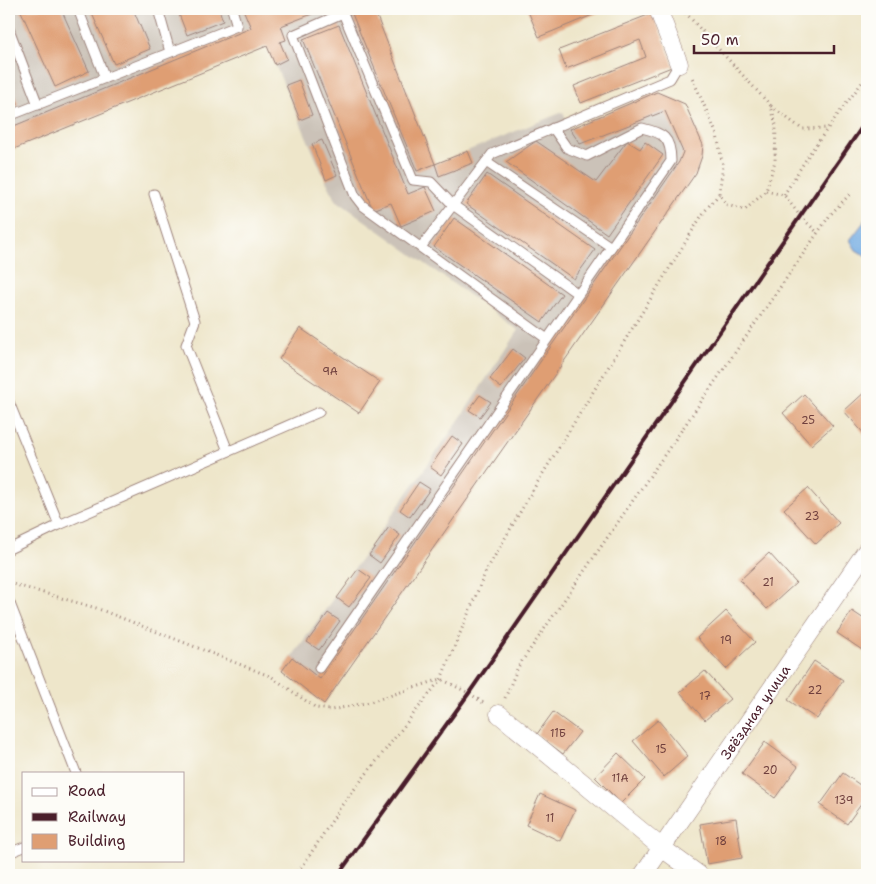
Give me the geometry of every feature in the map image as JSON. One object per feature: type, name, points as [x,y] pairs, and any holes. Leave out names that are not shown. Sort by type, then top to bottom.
[{"type":"street","points":[[658,9],[679,64]]},
{"type":"street","name":"Звёздная улица","points":[[643,875],[867,550]]},
{"type":"street","points":[[499,714],[662,848],[699,875]]},
{"type":"lane","points":[[78,9],[105,78]]},
{"type":"lane","points":[[158,9],[170,52]]},
{"type":"lane","points":[[9,116],[237,26],[232,9]]},
{"type":"lane","points":[[547,339],[362,205],[355,196],[293,35],[343,13],[413,180],[431,182],[453,205],[578,294]]},
{"type":"lane","points":[[9,29],[38,105]]},
{"type":"lane","points":[[421,247],[492,154],[670,79],[679,64]]},
{"type":"lane","points":[[319,668],[672,161],[671,147],[659,132],[642,128],[587,156],[567,148],[553,128]]},
{"type":"lane","points":[[486,162],[611,247]]},
{"type":"lane","points":[[154,194],[195,321],[186,345],[228,451]]},
{"type":"lane","points":[[9,402],[59,525]]},
{"type":"lane","points":[[9,549],[59,525],[318,412]]},
{"type":"lane","points":[[9,600],[76,772]]},
{"type":"lane","points":[[9,853],[22,847]]},
{"type":"path","points":[[682,9],[771,106],[802,129],[828,128]]},
{"type":"path","points":[[294,875],[304,864],[342,805],[441,679],[486,571],[552,458],[704,212],[719,194],[723,166],[717,135],[693,77],[679,64]]},
{"type":"path","points":[[784,195],[810,153],[867,76]]},
{"type":"path","points":[[719,194],[728,204],[745,210],[766,191],[775,161],[776,125],[771,106]]},
{"type":"path","points":[[766,191],[784,195],[800,217],[818,233]]},
{"type":"path","points":[[9,583],[96,608],[272,677],[316,708],[331,710],[370,702],[441,679],[469,693],[499,714],[518,668],[830,215],[852,192]]},
{"type":"shaded area","points":[[9,9],[399,9],[377,17],[435,164],[563,112],[570,128],[657,92],[685,104],[703,145],[702,156],[696,173],[324,704],[282,671],[459,420],[518,330],[336,200],[323,175],[267,46],[9,151]]},
{"type":"water","points":[[867,218],[866,256],[856,250],[850,240]]},
{"type":"building","points":[[20,9],[61,9],[89,71],[55,87]]},
{"type":"building","points":[[90,9],[133,9],[150,49],[114,64]]},
{"type":"building","points":[[177,9],[219,9],[223,21],[187,35]]},
{"type":"building","points":[[243,9],[325,9],[281,26],[286,40],[280,42],[287,59],[275,65],[267,46],[9,151],[9,128],[251,28]]},
{"type":"building","points":[[350,9],[374,9],[435,164],[417,171]]},
{"type":"building","points":[[527,9],[607,9],[539,37]]},
{"type":"building","points":[[653,13],[674,66],[581,103],[574,86],[646,57],[640,40],[566,69],[559,50]]},
{"type":"building","points":[[339,25],[408,194],[425,187],[436,211],[401,226],[391,203],[373,210],[303,39]]},
{"type":"building","points":[[9,80],[18,104],[9,107]]},
{"type":"building","points":[[299,80],[312,115],[300,120],[286,85]]},
{"type":"building","points":[[657,92],[685,104],[703,145],[702,156],[696,173],[324,704],[282,671],[292,657],[320,679],[679,162],[683,152],[665,111],[580,144],[570,129]]},
{"type":"building","points":[[322,140],[337,175],[326,180],[312,144]]},
{"type":"building","points":[[536,141],[596,182],[627,141],[640,149],[645,142],[663,155],[607,234],[506,162]]},
{"type":"building","points":[[468,151],[473,163],[439,176],[435,164]]},
{"type":"building","points":[[487,174],[595,250],[574,279],[466,204]]},
{"type":"building","points":[[454,218],[562,294],[542,322],[434,247]]},
{"type":"building","points":[[300,328],[380,382],[359,413],[279,359]]},
{"type":"building","points":[[513,349],[525,358],[501,388],[490,379]]},
{"type":"building","points":[[867,390],[867,437],[844,411]]},
{"type":"building","points":[[804,394],[833,426],[811,445],[783,413]]},
{"type":"building","points":[[480,395],[491,402],[480,417],[469,410]]},
{"type":"building","points":[[452,436],[463,444],[441,475],[430,467]]},
{"type":"building","points":[[419,482],[430,489],[410,517],[400,510]]},
{"type":"building","points":[[808,488],[839,523],[816,544],[784,509]]},
{"type":"building","points":[[389,527],[400,535],[380,563],[369,555]]},
{"type":"building","points":[[769,553],[796,583],[767,609],[740,580]]},
{"type":"building","points":[[358,569],[371,578],[349,607],[337,598]]},
{"type":"building","points":[[726,611],[755,642],[726,669],[697,638]]},
{"type":"building","points":[[852,611],[867,621],[867,648],[865,652],[837,633]]},
{"type":"building","points":[[328,613],[340,621],[319,650],[307,642]]},
{"type":"building","points":[[814,661],[843,680],[817,719],[788,700]]},
{"type":"building","points":[[705,671],[730,699],[705,720],[680,692]]},
{"type":"building","points":[[553,712],[580,732],[563,754],[537,734]]},
{"type":"building","points":[[658,720],[688,756],[664,777],[633,741]]},
{"type":"building","points":[[765,742],[798,766],[775,798],[742,774]]},
{"type":"building","points":[[618,753],[645,779],[621,803],[595,777]]},
{"type":"building","points":[[843,773],[867,790],[867,796],[847,824],[820,805]]},
{"type":"building","points":[[540,794],[575,810],[560,841],[526,825]]},
{"type":"building","points":[[736,818],[742,858],[707,864],[700,824]]},
{"type":"railway","points":[[338,875],[469,693],[867,120]]}]
